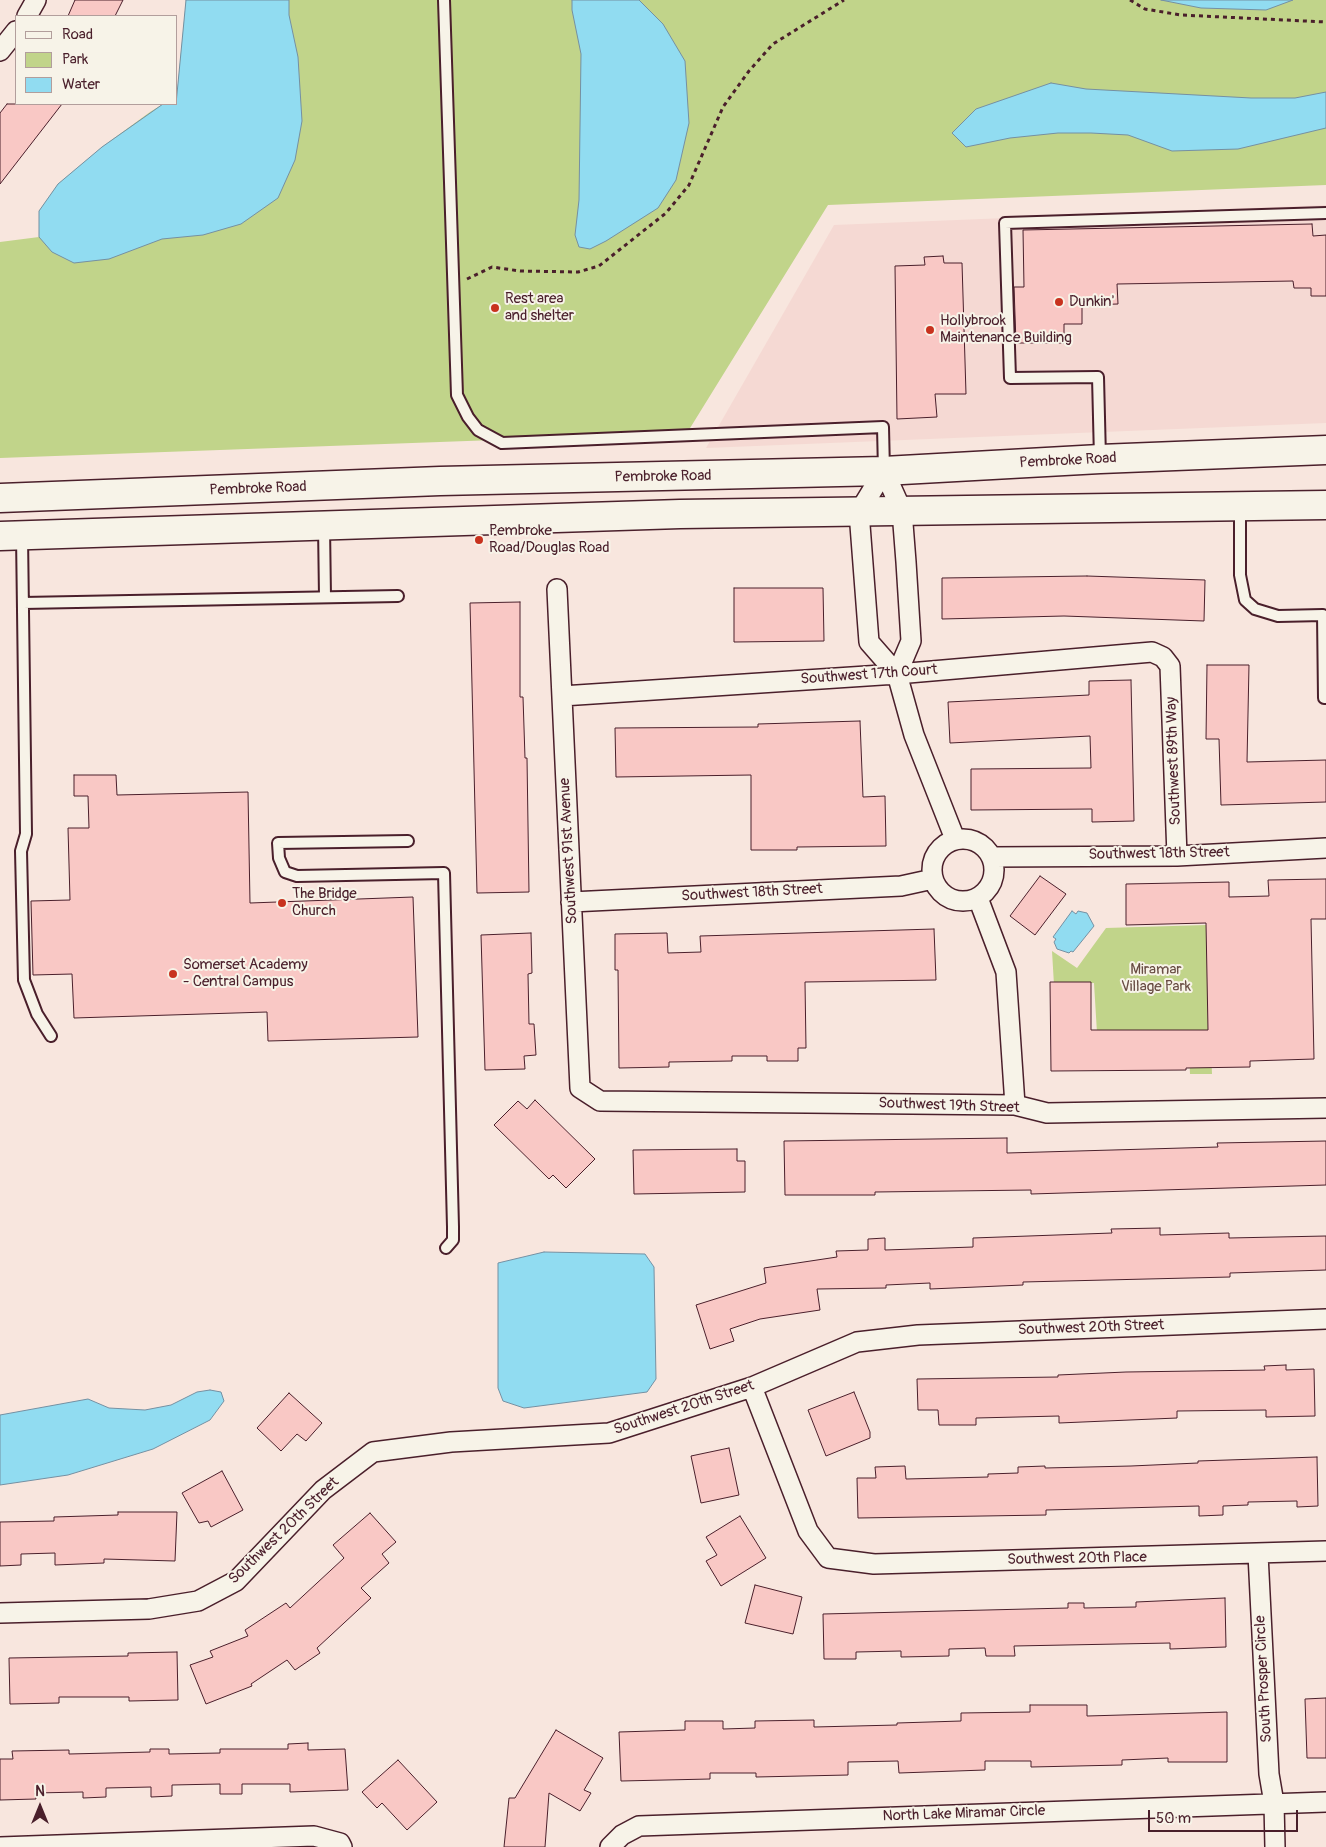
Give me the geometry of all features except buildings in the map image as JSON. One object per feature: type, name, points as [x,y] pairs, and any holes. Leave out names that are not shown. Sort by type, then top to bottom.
[{"type":"main road","name":"Pembroke Road","points":[[0,498],[440,481],[884,471],[1100,459],[1326,450]]},
{"type":"main road","points":[[322,487],[324,525]]},
{"type":"main road","points":[[11,535],[680,514],[1326,505]]},
{"type":"street","points":[[28,15],[36,0]]},
{"type":"street","points":[[0,51],[15,32]]},
{"type":"street","points":[[884,471],[902,511],[911,641],[897,674]]},
{"type":"street","points":[[884,471],[859,512],[869,642],[897,674],[914,736],[955,839]]},
{"type":"street","name":"Southwest 91st Avenue","points":[[557,589],[580,1088],[600,1101]]},
{"type":"street","name":"Southwest 17th Court","points":[[562,696],[897,674],[1152,652],[1163,657],[1170,666]]},
{"type":"street","name":"Southwest 89th Way","points":[[1170,666],[1177,856]]},
{"type":"street","points":[[955,839],[974,841],[986,848],[992,856],[995,870],[993,881],[986,892],[978,898],[963,902],[951,898],[941,892],[933,879],[932,870],[935,858],[941,848],[955,839]]},
{"type":"street","name":"Southwest 18th Street","points":[[992,856],[1177,856],[1326,848]]},
{"type":"street","name":"Southwest 18th Street","points":[[571,902],[901,886],[933,879]]},
{"type":"street","points":[[978,898],[1006,972],[1015,1105]]},
{"type":"street","name":"Southwest 19th Street","points":[[600,1101],[1015,1105],[1047,1113],[1326,1108]]},
{"type":"street","name":"Southwest 20th Street","points":[[0,1613],[149,1609],[198,1601],[236,1581],[323,1490],[373,1452],[451,1442],[609,1432],[752,1388],[857,1342],[918,1335],[1326,1319]]},
{"type":"street","name":"Southwest 20th Place","points":[[752,1388],[808,1531],[828,1558],[874,1564],[1326,1551]]},
{"type":"street","name":"South Prosper Circle","points":[[1258,1554],[1269,1774],[1274,1803],[1275,1847]]},
{"type":"street","name":"North Lake Miramar Circle","points":[[610,1847],[622,1835],[639,1826],[1326,1802]]},
{"type":"street","points":[[0,1847],[314,1836],[341,1845]]},
{"type":"lane","points":[[444,0],[457,395],[468,417],[478,430],[502,443],[883,427],[884,471]]},
{"type":"lane","points":[[1100,459],[1098,377],[1010,378],[1005,223],[1326,214]]},
{"type":"lane","points":[[1240,507],[1240,575],[1245,600],[1255,609],[1278,616],[1323,615],[1324,698],[1326,698]]},
{"type":"lane","points":[[324,525],[325,597]]},
{"type":"lane","points":[[11,535],[23,603],[26,834],[21,851],[24,980],[37,1014],[51,1036]]},
{"type":"lane","points":[[23,603],[398,596]]},
{"type":"lane","points":[[408,841],[278,842],[279,858],[286,872],[297,876],[444,873],[453,1227],[453,1240],[446,1248]]},
{"type":"path","points":[[453,286],[492,266],[520,270],[578,272],[599,266],[666,214],[689,186],[723,107],[749,71],[773,44],[844,0]]},
{"type":"path","points":[[1130,0],[1145,9],[1181,15],[1326,22]]},
{"type":"shaded area","points":[[1326,205],[1326,423],[706,448],[834,225]]},
{"type":"green space","points":[[186,0],[1326,0],[1326,185],[828,205],[687,433],[0,458],[0,242],[39,237],[39,211],[58,184],[102,147],[150,112],[161,105],[178,105],[178,83]]},
{"type":"green space","name":"Miramar Village Park","points":[[1206,925],[1212,1074],[1190,1074],[1188,1030],[1097,1033],[1094,983],[1054,985],[1052,951],[1077,968],[1106,928]]},
{"type":"water","points":[[186,0],[289,0],[289,15],[298,57],[302,121],[295,160],[278,198],[241,224],[203,235],[162,239],[109,259],[74,263],[52,252],[39,237],[39,211],[58,184],[102,147],[162,105],[178,105],[178,83]]},
{"type":"water","points":[[572,0],[639,0],[663,24],[685,61],[689,123],[676,180],[658,208],[590,249],[579,247],[575,235],[579,200],[581,54],[572,10]]},
{"type":"water","points":[[1161,0],[1293,0],[1266,10],[1201,8]]},
{"type":"water","points":[[1051,83],[1086,89],[1251,98],[1295,98],[1326,92],[1326,128],[1238,149],[1172,151],[1128,135],[1091,133],[1058,133],[1010,138],[966,147],[952,133],[976,109]]},
{"type":"water","points":[[1072,911],[1076,914],[1078,911],[1087,913],[1094,926],[1073,952],[1069,953],[1057,949],[1054,942],[1056,939],[1053,937]]},
{"type":"water","points":[[544,1252],[645,1254],[654,1267],[656,1379],[647,1392],[524,1408],[503,1401],[498,1388],[498,1263]]},
{"type":"water","points":[[210,1390],[221,1392],[224,1401],[210,1420],[153,1449],[68,1475],[0,1485],[0,1415],[88,1399],[109,1408],[145,1410],[171,1405],[197,1392]]},
{"type":"place","name":"Dunkin'","points":[[1059,302]]},
{"type":"place","name":"Rest area and shelter","points":[[495,308]]},
{"type":"place","name":"Hollybrook Maintenance Building","points":[[930,330]]},
{"type":"place","name":"Pembroke Road/Douglas Road","points":[[479,540]]},
{"type":"place","name":"The Bridge Church","points":[[282,903]]},
{"type":"place","name":"Somerset Academy - Central Campus","points":[[173,974]]}]
